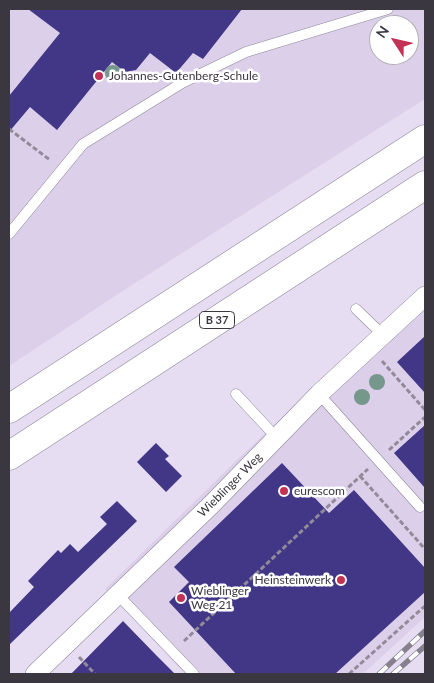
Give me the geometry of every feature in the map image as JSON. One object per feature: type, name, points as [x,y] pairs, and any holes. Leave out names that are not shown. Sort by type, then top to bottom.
[{"type":"highway","points":[[9,409],[425,139]]},
{"type":"highway","name":"B 37","points":[[9,456],[425,184]]},
{"type":"street","name":"Wieblinger Weg","points":[[35,674],[277,438],[319,394],[425,296]]},
{"type":"lane","points":[[9,234],[83,144],[182,83],[246,52],[388,9]]},
{"type":"lane","points":[[356,309],[377,341]]},
{"type":"lane","points":[[236,394],[277,438]]},
{"type":"lane","points":[[319,394],[420,507]]},
{"type":"lane","points":[[118,594],[194,674]]},
{"type":"path","points":[[9,128],[62,170]]},
{"type":"path","points":[[377,341],[425,410]]},
{"type":"path","points":[[378,460],[425,417]]},
{"type":"path","points":[[173,652],[360,476],[425,549]]},
{"type":"path","points":[[350,674],[425,606]]},
{"type":"shaded area","points":[[9,9],[425,9],[425,99],[135,283],[9,366]]},
{"type":"shaded area","points":[[414,294],[425,311],[425,617],[363,674],[185,674],[105,589],[240,457]]},
{"type":"building","points":[[28,9],[242,9],[203,59],[193,53],[176,73],[150,53],[136,70],[125,72],[112,62],[57,130],[30,107],[9,132],[9,96],[60,33]]},
{"type":"building","points":[[425,336],[425,393],[397,362]]},
{"type":"building","points":[[425,425],[425,488],[394,453]]},
{"type":"building","points":[[156,443],[169,456],[165,459],[182,476],[166,492],[137,462]]},
{"type":"building","name":"Heinsteinwerk","points":[[282,463],[329,513],[354,490],[425,568],[425,592],[335,674],[236,674],[169,602],[189,582],[174,567]]},
{"type":"building","points":[[117,501],[137,521],[9,645],[9,613],[34,587],[28,581],[58,550],[61,553],[70,544],[78,552],[107,524],[100,517]]},
{"type":"building","points":[[123,621],[175,674],[71,674]]},
{"type":"railway","points":[[379,674],[425,631]]},
{"type":"railway","points":[[393,674],[425,646]]},
{"type":"place","name":"Johannes-Gutenberg-Schule","points":[[99,76]]},
{"type":"place","name":"eurescom","points":[[284,491]]},
{"type":"place","name":"Heinsteinwerk","points":[[341,580]]},
{"type":"place","name":"Wieblinger Weg 21","points":[[181,598]]}]
